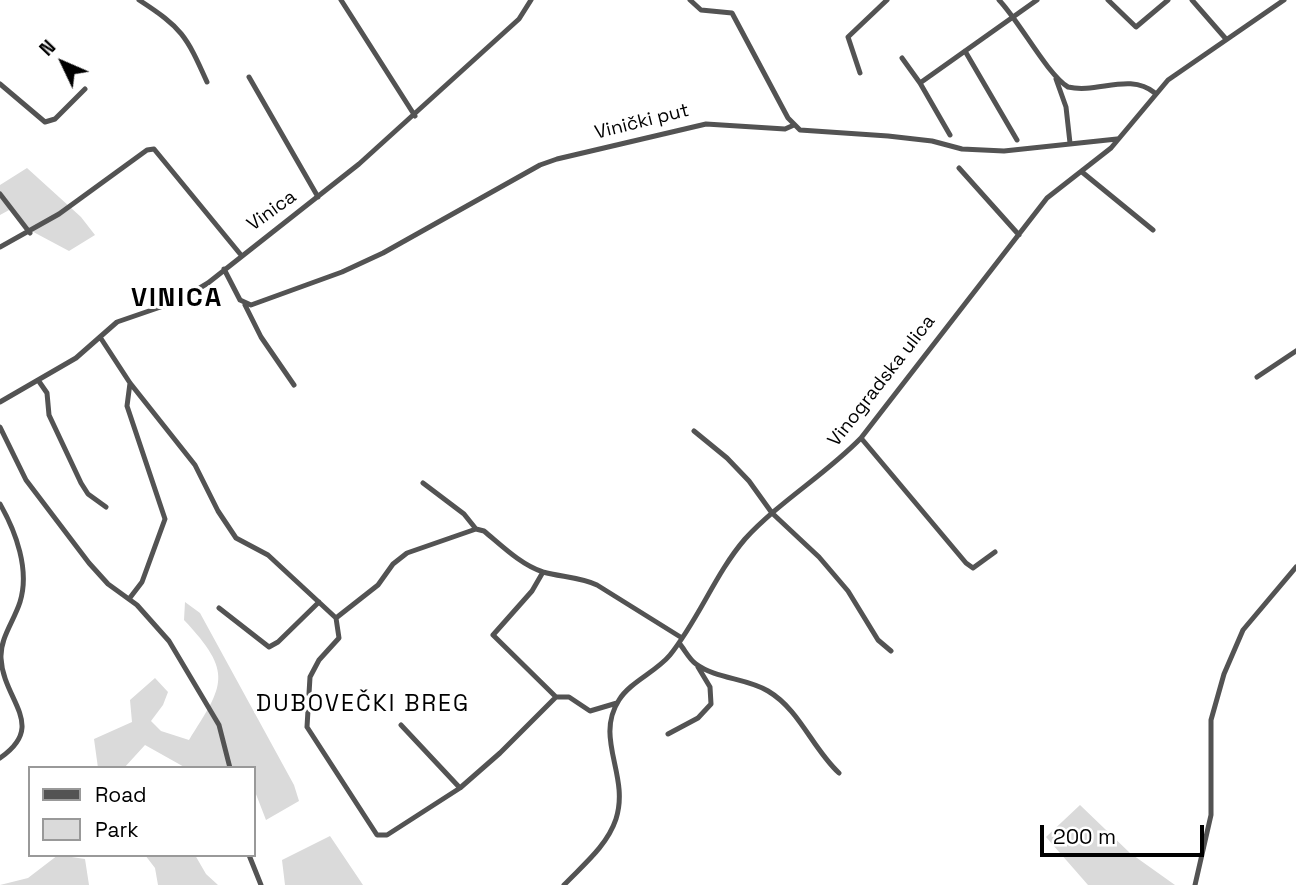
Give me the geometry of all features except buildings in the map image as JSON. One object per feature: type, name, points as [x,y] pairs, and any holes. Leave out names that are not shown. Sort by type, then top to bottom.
[{"type":"street","points":[[139,0],[163,14],[184,34],[207,82]]},
{"type":"street","points":[[341,0],[415,116]]},
{"type":"street","name":"Vinica","points":[[0,402],[85,352],[123,319],[184,298],[224,270],[318,197],[415,116],[519,19],[531,0]]},
{"type":"street","points":[[690,0],[701,10],[732,13],[794,125]]},
{"type":"street","points":[[860,73],[848,37],[887,0]]},
{"type":"street","points":[[999,0],[1014,16],[1055,76],[1066,107],[1070,144]]},
{"type":"street","points":[[920,83],[1037,0]]},
{"type":"street","points":[[1108,0],[1136,27],[1168,0]]},
{"type":"street","points":[[1192,0],[1226,38]]},
{"type":"street","name":"Vinogradska ulica","points":[[617,703],[659,667],[680,640],[734,552],[772,513],[838,462],[861,438],[1047,198],[1082,172],[1117,139],[1154,93],[1182,69],[1284,0]]},
{"type":"street","points":[[965,51],[1017,140]]},
{"type":"street","points":[[902,58],[950,135]]},
{"type":"street","points":[[1055,76],[1074,89],[1134,83],[1144,85],[1154,93]]},
{"type":"street","points":[[249,77],[318,197]]},
{"type":"street","points":[[0,84],[45,122],[55,119],[85,89]]},
{"type":"street","name":"Vinički put","points":[[246,305],[342,272],[383,253],[540,165],[697,125],[785,129],[794,125],[808,132],[910,138],[972,150],[1004,151],[1117,139]]},
{"type":"street","points":[[0,247],[30,233],[147,150],[154,149],[240,255]]},
{"type":"street","points":[[959,168],[1019,235]]},
{"type":"street","points":[[1082,172],[1153,230]]},
{"type":"street","points":[[0,194],[30,233]]},
{"type":"street","points":[[224,270],[246,305],[261,337],[294,385]]},
{"type":"street","points":[[100,337],[130,383],[195,465],[218,511],[236,538],[268,555],[336,618],[339,638],[319,660],[310,677],[307,727],[377,835],[387,835],[460,788],[556,697]]},
{"type":"street","points":[[1257,377],[1296,351]]},
{"type":"street","points":[[38,380],[47,393],[49,415],[81,483],[88,494],[106,507]]},
{"type":"street","points":[[129,599],[142,582],[164,519],[127,406],[130,383]]},
{"type":"street","points":[[0,427],[33,490],[89,564],[108,584],[129,599],[169,641],[219,724],[230,766]]},
{"type":"street","points":[[694,431],[734,465],[772,513],[819,557],[860,609],[878,640],[891,651]]},
{"type":"street","points":[[861,438],[966,563],[973,568],[995,552]]},
{"type":"street","points":[[423,483],[464,514],[476,529]]},
{"type":"street","points":[[0,504],[15,536],[23,575],[20,602],[4,639],[1,658],[5,678],[23,728],[20,742],[0,758]]},
{"type":"street","points":[[336,618],[378,585],[393,564],[407,553],[476,529],[484,531],[543,572],[585,579],[597,585],[680,640],[710,687],[711,704],[698,718],[668,734]]},
{"type":"street","points":[[1195,885],[1211,815],[1211,720],[1224,674],[1243,630],[1296,567]]},
{"type":"street","points":[[543,572],[533,592],[493,635],[556,697],[569,698],[590,711],[617,703]]},
{"type":"street","points":[[219,608],[269,647],[278,642],[319,602]]},
{"type":"street","points":[[696,664],[768,691],[792,711],[822,756],[839,773]]},
{"type":"street","points":[[564,885],[602,845],[616,820],[621,787],[611,753],[610,729],[617,703]]},
{"type":"street","points":[[401,725],[460,788]]},
{"type":"street","points":[[250,857],[261,885]]},
{"type":"green space","points":[[27,168],[81,217],[95,235],[69,251],[24,227],[11,209],[0,215],[0,185]]},
{"type":"green space","points":[[185,602],[200,613],[294,785],[299,801],[266,820],[256,794],[256,766],[182,766],[145,745],[126,766],[98,766],[94,739],[132,722],[130,700],[155,678],[168,692],[163,705],[151,721],[161,731],[189,740],[210,706],[216,692],[217,667],[211,653],[184,620]]},
{"type":"green space","points":[[1080,805],[1130,853],[1175,885],[1088,885],[1046,837]]},
{"type":"green space","points":[[330,836],[363,885],[285,885],[282,860]]},
{"type":"green space","points":[[55,857],[72,857],[85,859],[89,885],[0,885],[28,878]]},
{"type":"green space","points":[[147,857],[196,857],[206,874],[218,885],[158,885],[155,868]]},
{"type":"district","name":"VINICA","points":[[177,299]]},
{"type":"district","name":"DUBOVEČKI BREG","points":[[363,705]]}]
